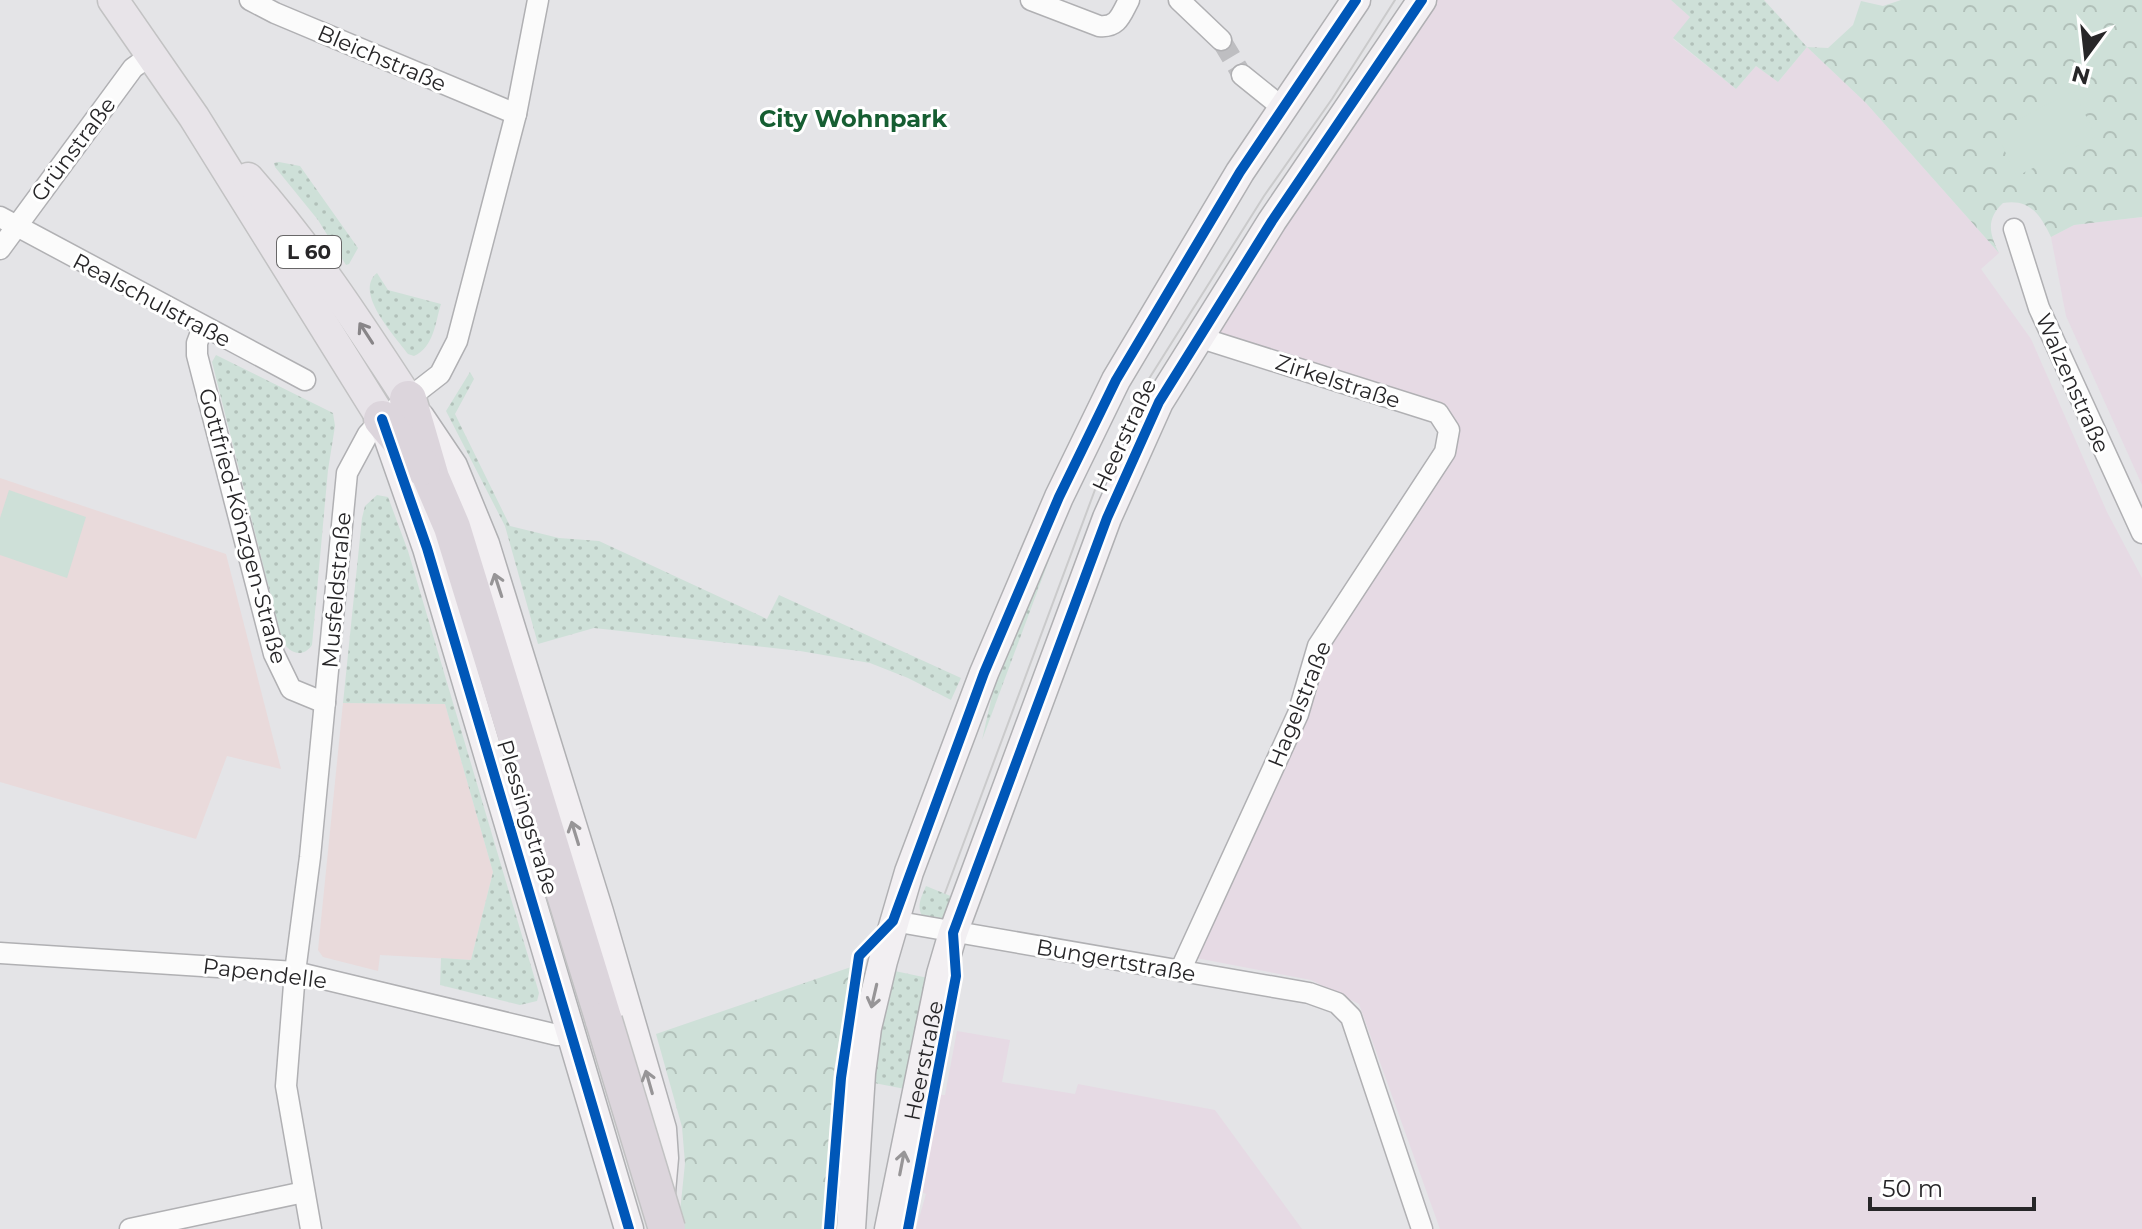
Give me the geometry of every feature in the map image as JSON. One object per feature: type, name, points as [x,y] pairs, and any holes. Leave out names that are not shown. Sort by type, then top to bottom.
[{"type":"highway","name":"Plessingstraße","points":[[395,409],[431,478],[452,527],[588,1028],[667,1229]]},
{"type":"main road","name":"L 60","points":[[113,0],[194,117],[288,224],[337,290],[395,409]]},
{"type":"street","name":"Bleichstraße","points":[[250,0],[267,10],[516,114]]},
{"type":"street","name":"Musfeldstraße","points":[[311,1229],[286,1086],[347,473],[368,434],[440,374],[457,341],[516,114],[538,0]]},
{"type":"street","points":[[1031,0],[1109,27],[1116,24],[1129,0]]},
{"type":"street","points":[[1179,0],[1221,40]]},
{"type":"street","name":"Heerstraße","points":[[851,1229],[865,1043],[893,921],[984,673],[1059,497],[1116,380],[1158,306],[1283,108],[1356,0]]},
{"type":"street","name":"Heerstraße","points":[[889,1229],[941,974],[953,933],[1107,518],[1159,402],[1198,337],[1272,221],[1422,0]]},
{"type":"street","name":"Grünstraße","points":[[0,249],[8,222],[133,68],[151,55]]},
{"type":"street","points":[[1242,75],[1283,108]]},
{"type":"street","name":"Realschulstraße","points":[[8,222],[305,380]]},
{"type":"street","name":"Walzenstraße","points":[[2014,229],[2039,308],[2142,533]]},
{"type":"street","name":"Gottfried-Könzgen-Straße","points":[[203,327],[197,343],[197,355],[274,654],[291,689],[325,703]]},
{"type":"street","name":"Zirkelstraße","points":[[1198,337],[1438,413],[1449,430],[1445,452]]},
{"type":"street","name":"Plessingstraße","points":[[395,409],[427,548],[588,1028],[629,1229]]},
{"type":"street","name":"Plessingstraße","points":[[395,409],[453,466],[481,532],[599,912],[662,1129],[664,1158],[657,1229]]},
{"type":"street","name":"Hagelstraße","points":[[1180,971],[1298,714],[1318,646],[1445,452]]},
{"type":"street","name":"Bungertstraße","points":[[893,921],[1309,993],[1337,1003],[1351,1017],[1422,1229]]},
{"type":"street","name":"Papendelle","points":[[0,953],[295,972],[557,1035],[588,1028]]},
{"type":"street","points":[[130,1229],[304,1192]]},
{"type":"shaded area","points":[[1437,0],[1671,0],[1690,17],[1673,39],[1736,89],[1756,66],[1778,82],[1807,47],[1866,103],[1999,253],[1981,269],[2031,339],[2107,512],[2142,578],[2142,1229],[1440,1229],[1359,1004],[1311,980],[1196,958],[1323,647],[1454,425],[1208,331]]},
{"type":"shaded area","points":[[2142,217],[2142,485],[2066,316],[2051,237],[2074,225]]},
{"type":"shaded area","points":[[0,478],[226,554],[281,769],[227,756],[196,839],[0,782]]},
{"type":"shaded area","points":[[343,703],[445,704],[493,872],[471,960],[380,955],[378,971],[323,957],[318,950]]},
{"type":"shaded area","points":[[957,1031],[1010,1040],[1002,1082],[1075,1094],[1078,1084],[1215,1110],[1302,1229],[916,1229],[926,1194],[921,1192],[940,1095],[945,1095]]},
{"type":"green space","points":[[1671,0],[1764,0],[1807,47],[1778,82],[1756,66],[1736,89],[1673,38],[1690,17]]},
{"type":"green space","points":[[1901,0],[2142,0],[2142,217],[2074,225],[2051,237],[2033,210],[2020,203],[2003,203],[1994,215],[1991,226],[1999,253],[1866,103],[1807,47],[1828,48],[1853,25],[1861,1],[1883,6]]},
{"type":"green space","points":[[2074,91],[2096,137],[2017,176],[1995,131]]},
{"type":"green space","points":[[274,163],[300,166],[358,248],[349,264],[346,265],[318,220],[275,167]]},
{"type":"green space","points":[[377,273],[388,290],[441,304],[430,341],[414,356],[408,354],[394,336],[373,302],[371,281]]},
{"type":"green space","points":[[216,355],[333,413],[335,426],[312,645],[304,652],[292,651],[282,640],[212,362]]},
{"type":"green space","points":[[470,372],[474,379],[455,414],[510,526],[559,538],[599,541],[767,619],[779,595],[961,678],[951,700],[870,663],[800,651],[594,628],[538,644],[505,526],[446,411]]},
{"type":"green space","points":[[9,490],[86,517],[67,578],[0,555],[0,518]]},
{"type":"green space","points":[[377,495],[388,497],[408,551],[539,993],[537,1001],[520,1005],[440,985],[441,958],[471,960],[493,872],[445,704],[343,703],[362,518],[365,506]]},
{"type":"green space","points":[[1049,560],[982,740],[1000,660],[1044,562]]},
{"type":"green space","points":[[926,886],[953,897],[942,920],[925,920],[922,916],[920,903]]},
{"type":"green space","points":[[851,967],[834,1071],[822,1229],[681,1229],[679,1222],[685,1163],[682,1127],[656,1034]]},
{"type":"green space","points":[[890,970],[928,978],[905,1089],[869,1082]]},
{"type":"tunnel","points":[[1221,40],[1242,75]]},
{"type":"tram line","points":[[945,893],[1096,487],[1140,393],[1264,196],[1332,99],[1395,0]]},
{"type":"cycle path","points":[[829,1229],[841,1078],[859,956],[893,921],[984,673],[1059,497],[1116,380],[1240,172],[1356,0]]},
{"type":"cycle path","points":[[908,1229],[956,976],[953,933],[1107,518],[1159,402],[1272,221],[1422,0]]},
{"type":"cycle path","points":[[382,419],[427,548],[629,1229]]},
{"type":"district","name":"City Wohnpark","points":[[853,119]]}]
